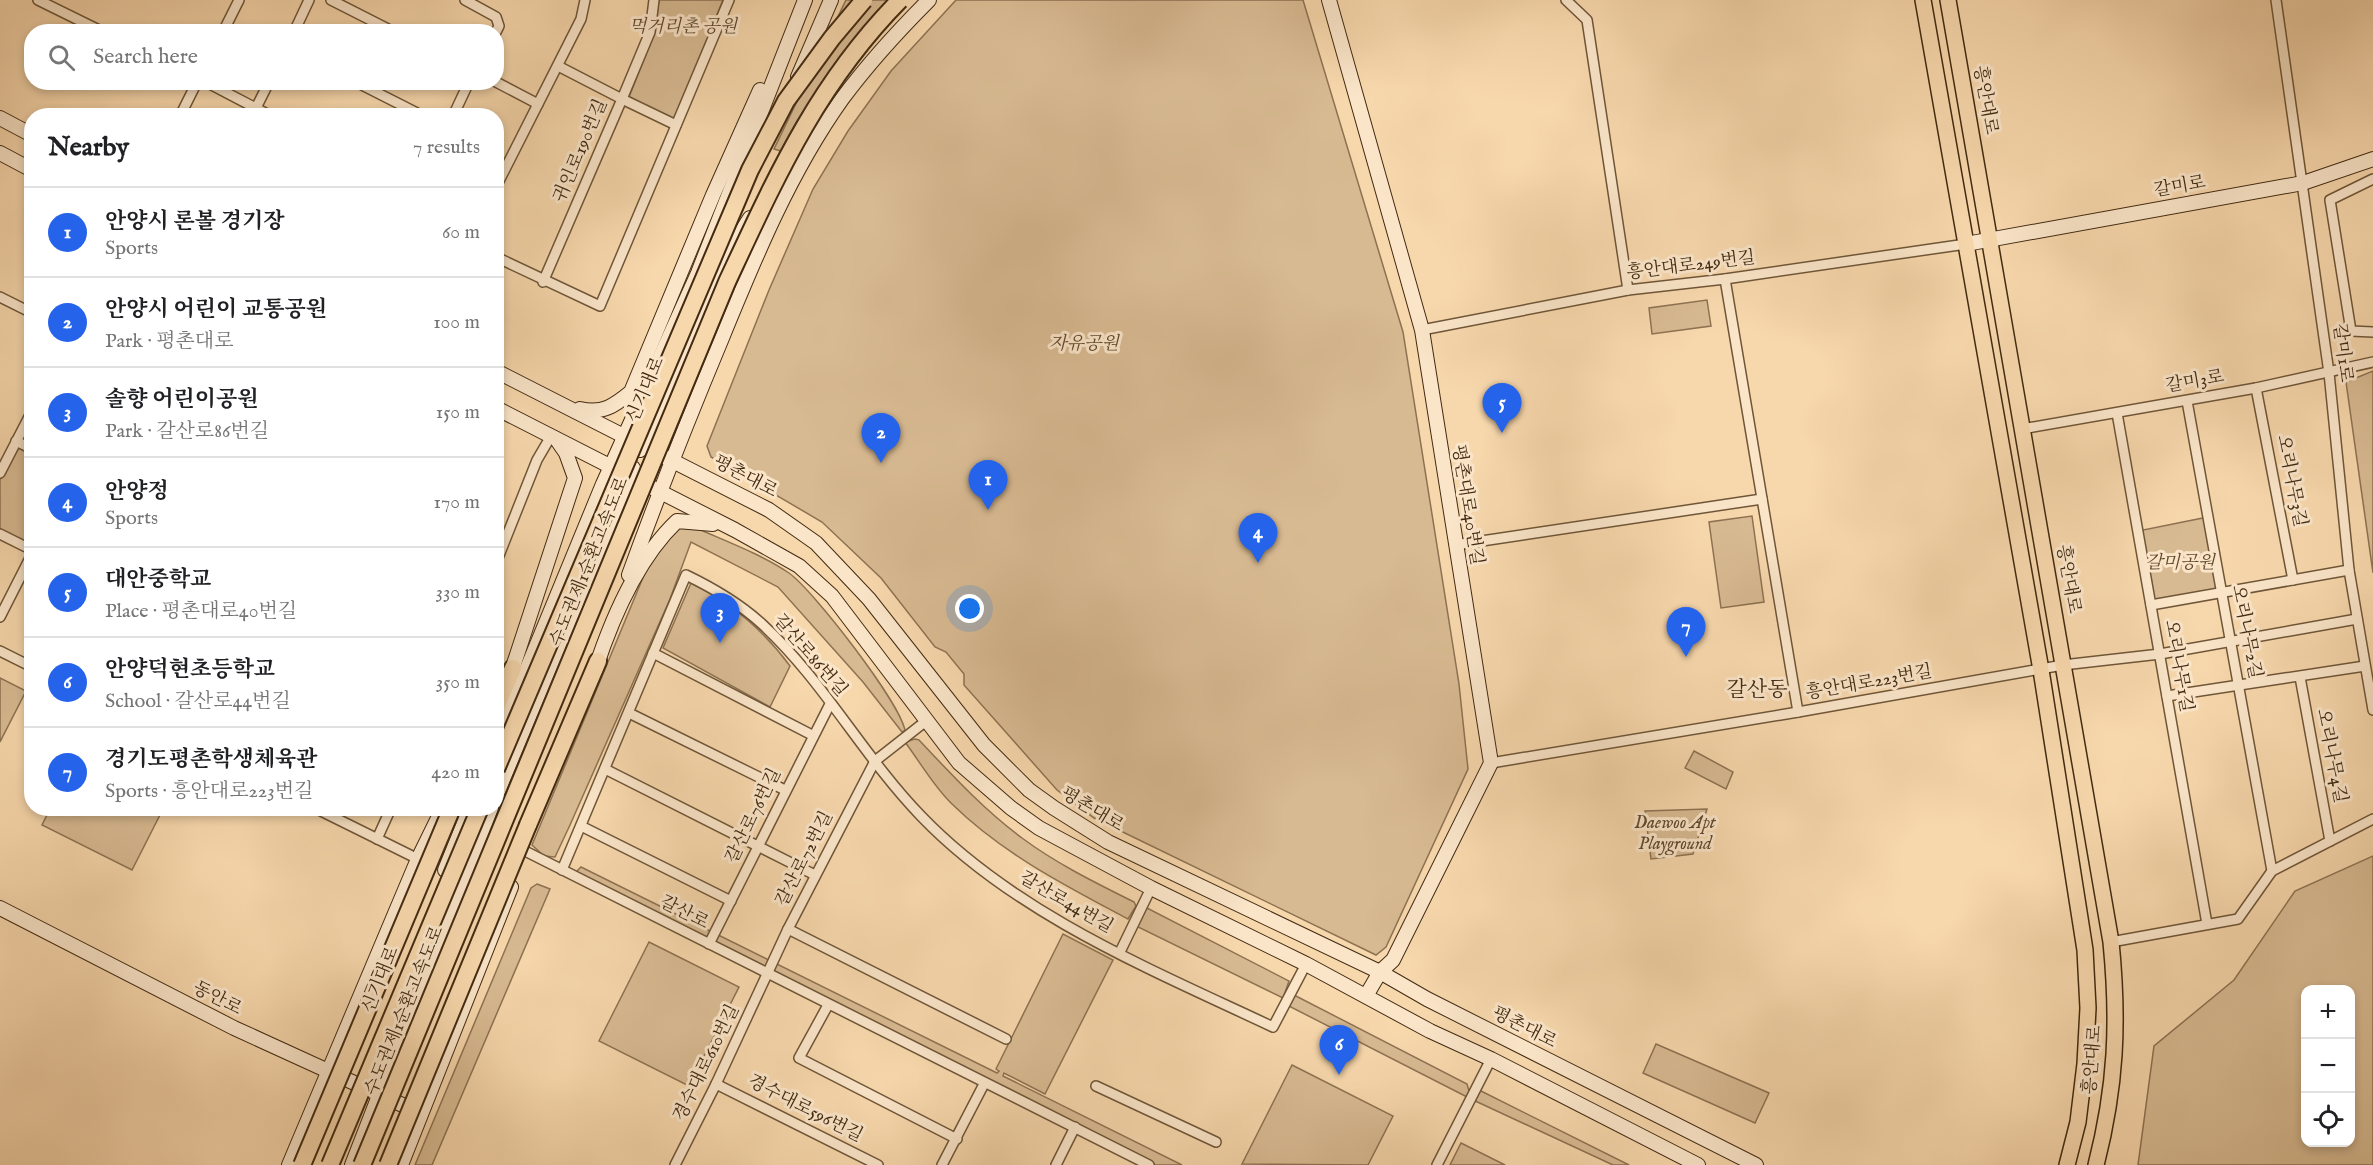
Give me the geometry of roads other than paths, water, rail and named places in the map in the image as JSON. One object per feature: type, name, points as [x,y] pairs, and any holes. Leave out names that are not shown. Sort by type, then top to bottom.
[{"type":"highway","name":"수도권제1순환고속도로","points":[[504,751],[750,170],[786,101],[832,38],[864,0]]},
{"type":"highway","name":"수도권제1순환고속도로","points":[[362,1165],[727,282],[776,176],[829,84],[900,0]]},
{"type":"highway","points":[[388,1165],[598,661]]},
{"type":"highway","points":[[504,687],[513,668]]},
{"type":"highway","points":[[302,1165],[449,816]]},
{"type":"highway","name":"수도권제1순환고속도로","points":[[330,1165],[477,816]]},
{"type":"main road","name":"흥안대로","points":[[1923,0],[2041,670],[2085,950],[2088,1008],[2085,1064],[2078,1122],[2067,1165]]},
{"type":"main road","name":"흥안대로","points":[[1948,0],[2111,942],[2117,1002],[2115,1067],[2106,1126],[2096,1165]]},
{"type":"main road","points":[[1953,168],[1977,163]]},
{"type":"main road","points":[[2033,628],[2056,625]]},
{"type":"street","points":[[38,0],[87,24]]},
{"type":"street","points":[[60,11],[65,0]]},
{"type":"street","points":[[227,24],[239,0]]},
{"type":"street","points":[[298,24],[309,0]]},
{"type":"street","points":[[331,0],[378,24]]},
{"type":"street","points":[[465,0],[496,17],[498,24]]},
{"type":"street","points":[[504,171],[581,20],[585,0]]},
{"type":"street","points":[[654,0],[650,32],[622,99],[676,125]]},
{"type":"street","points":[[504,261],[543,282],[600,306],[729,0]]},
{"type":"street","points":[[564,404],[594,412],[612,407],[630,392],[713,195],[803,0]]},
{"type":"street","name":"신기대로","points":[[504,725],[610,466],[698,273],[803,0]]},
{"type":"street","name":"신기대로","points":[[504,777],[831,0]]},
{"type":"street","points":[[713,277],[829,93],[883,25],[907,0]]},
{"type":"street","points":[[401,1165],[525,851],[566,756],[672,459],[758,249],[812,145],[843,99],[897,32],[929,0]]},
{"type":"street","name":"평촌대로40번길","points":[[1329,0],[1422,330],[1491,763]]},
{"type":"street","points":[[1566,0],[1587,20],[1628,290]]},
{"type":"street","name":"갈미1로","points":[[2276,0],[2329,373],[2349,570],[2373,710]]},
{"type":"street","name":"귀인로190번길","points":[[543,282],[622,99],[558,66]]},
{"type":"street","points":[[504,86],[538,104]]},
{"type":"street","points":[[184,108],[193,90]]},
{"type":"street","points":[[221,90],[256,108],[265,90]]},
{"type":"street","points":[[372,90],[407,108]]},
{"type":"street","points":[[457,108],[465,90]]},
{"type":"street","points":[[0,118],[24,131]]},
{"type":"street","points":[[0,153],[24,166]]},
{"type":"street","name":"갈미로","points":[[1966,244],[2303,183],[2373,159]]},
{"type":"street","points":[[2373,179],[2330,200],[2351,331],[2373,332]]},
{"type":"street","points":[[698,273],[713,195]]},
{"type":"street","name":"흥안대로249번길","points":[[1422,330],[1628,290],[1725,279],[1966,244]]},
{"type":"street","points":[[1725,279],[1798,712]]},
{"type":"street","points":[[0,297],[24,310]]},
{"type":"street","points":[[694,324],[700,392]]},
{"type":"street","name":"갈미3로","points":[[2022,429],[2256,388],[2373,362]]},
{"type":"street","name":"평촌대로","points":[[504,375],[643,443],[769,510],[816,543],[869,599],[984,745],[1029,790],[1053,808],[1107,842],[1380,972],[1427,999],[1752,1164]]},
{"type":"street","name":"오리나무3길","points":[[2256,388],[2293,580]]},
{"type":"street","name":"오리나무2길","points":[[2187,400],[2272,871]]},
{"type":"street","points":[[504,412],[735,530],[799,566],[832,596],[959,763],[1011,808],[1039,828],[1151,888],[1306,964],[1430,1031],[1491,1059],[1698,1165]]},
{"type":"street","name":"오리나무1길","points":[[2117,412],[2207,924]]},
{"type":"street","points":[[0,473],[24,426]]},
{"type":"street","points":[[513,668],[575,478],[566,453],[554,437]]},
{"type":"street","points":[[504,537],[537,460],[554,437]]},
{"type":"street","points":[[16,441],[24,445]]},
{"type":"street","points":[[513,668],[599,494]]},
{"type":"street","points":[[1455,545],[1762,499]]},
{"type":"street","points":[[609,631],[656,541],[677,521],[696,520],[735,530]]},
{"type":"street","points":[[0,534],[24,548]]},
{"type":"street","points":[[0,617],[24,568]]},
{"type":"street","points":[[2151,605],[2349,570]]},
{"type":"street","name":"갈산로86번길","points":[[562,870],[686,575],[714,589],[761,623],[875,761]]},
{"type":"street","name":"흥안대로223번길","points":[[1491,763],[2063,665],[2160,654],[2357,619]]},
{"type":"street","points":[[0,651],[24,663]]},
{"type":"street","points":[[653,653],[812,735]]},
{"type":"street","points":[[2167,696],[2239,683],[2300,677],[2365,666]]},
{"type":"street","name":"오리나무4길","points":[[2300,677],[2330,841]]},
{"type":"street","name":"갈산로76번길","points":[[709,944],[812,735],[830,704]]},
{"type":"street","points":[[629,713],[785,790]]},
{"type":"street","points":[[875,761],[926,721]]},
{"type":"street","name":"갈산로72번길","points":[[768,975],[814,875],[875,761]]},
{"type":"street","name":"갈산로44번길","points":[[875,761],[920,816],[966,859],[1015,894],[1120,952],[1273,1027],[1306,964]]},
{"type":"street","points":[[1366,996],[1380,972],[1393,960],[1491,763]]},
{"type":"street","points":[[605,769],[814,875]]},
{"type":"street","points":[[331,816],[418,859]]},
{"type":"street","points":[[377,839],[387,816]]},
{"type":"street","points":[[289,1165],[418,859],[439,816]]},
{"type":"street","name":"신기대로","points":[[324,1165],[467,816]]},
{"type":"street","points":[[352,1165],[488,816]]},
{"type":"street","points":[[2111,942],[2238,919],[2272,871],[2373,819]]},
{"type":"street","points":[[581,826],[730,901]]},
{"type":"street","name":"갈산로","points":[[525,851],[984,1084],[1149,1165]]},
{"type":"street","points":[[1120,952],[1151,888]]},
{"type":"street","name":"동안로","points":[[0,908],[234,1028],[422,1114]]},
{"type":"street","points":[[788,929],[1006,1039]]},
{"type":"street","name":"경수대로610번길","points":[[675,1165],[768,975]]},
{"type":"street","points":[[828,1005],[799,1058],[957,1139]]},
{"type":"street","points":[[1437,1165],[1491,1059]]},
{"type":"street","name":"경수대로596번길","points":[[716,1084],[878,1165]]},
{"type":"street","points":[[942,1165],[984,1084]]},
{"type":"street","points":[[1095,1086],[1216,1142]]},
{"type":"street","points":[[1056,1165],[1075,1127]]},
{"type":"place","name":"대안중학교","points":[[1502,433]]},
{"type":"place","name":"안양시 어린이 교통공원","points":[[881,463]]},
{"type":"place","name":"안양시 론볼 경기장","points":[[988,510]]},
{"type":"place","name":"안양정","points":[[1258,563]]},
{"type":"place","name":"솔향 어린이공원","points":[[720,643]]},
{"type":"place","name":"경기도평촌학생체육관","points":[[1686,657]]},
{"type":"place","name":"안양덕현초등학교","points":[[1339,1075]]},
{"type":"district","name":"갈산동","points":[[1757,690]]},
{"type":"park label","name":"먹거리촌 공원","points":[[683,27]]},
{"type":"park label","name":"자유공원","points":[[1084,344]]},
{"type":"park label","name":"갈미공원","points":[[2180,563]]},
{"type":"park label","name":"Daewoo Apt Playground","points":[[1675,833]]}]
